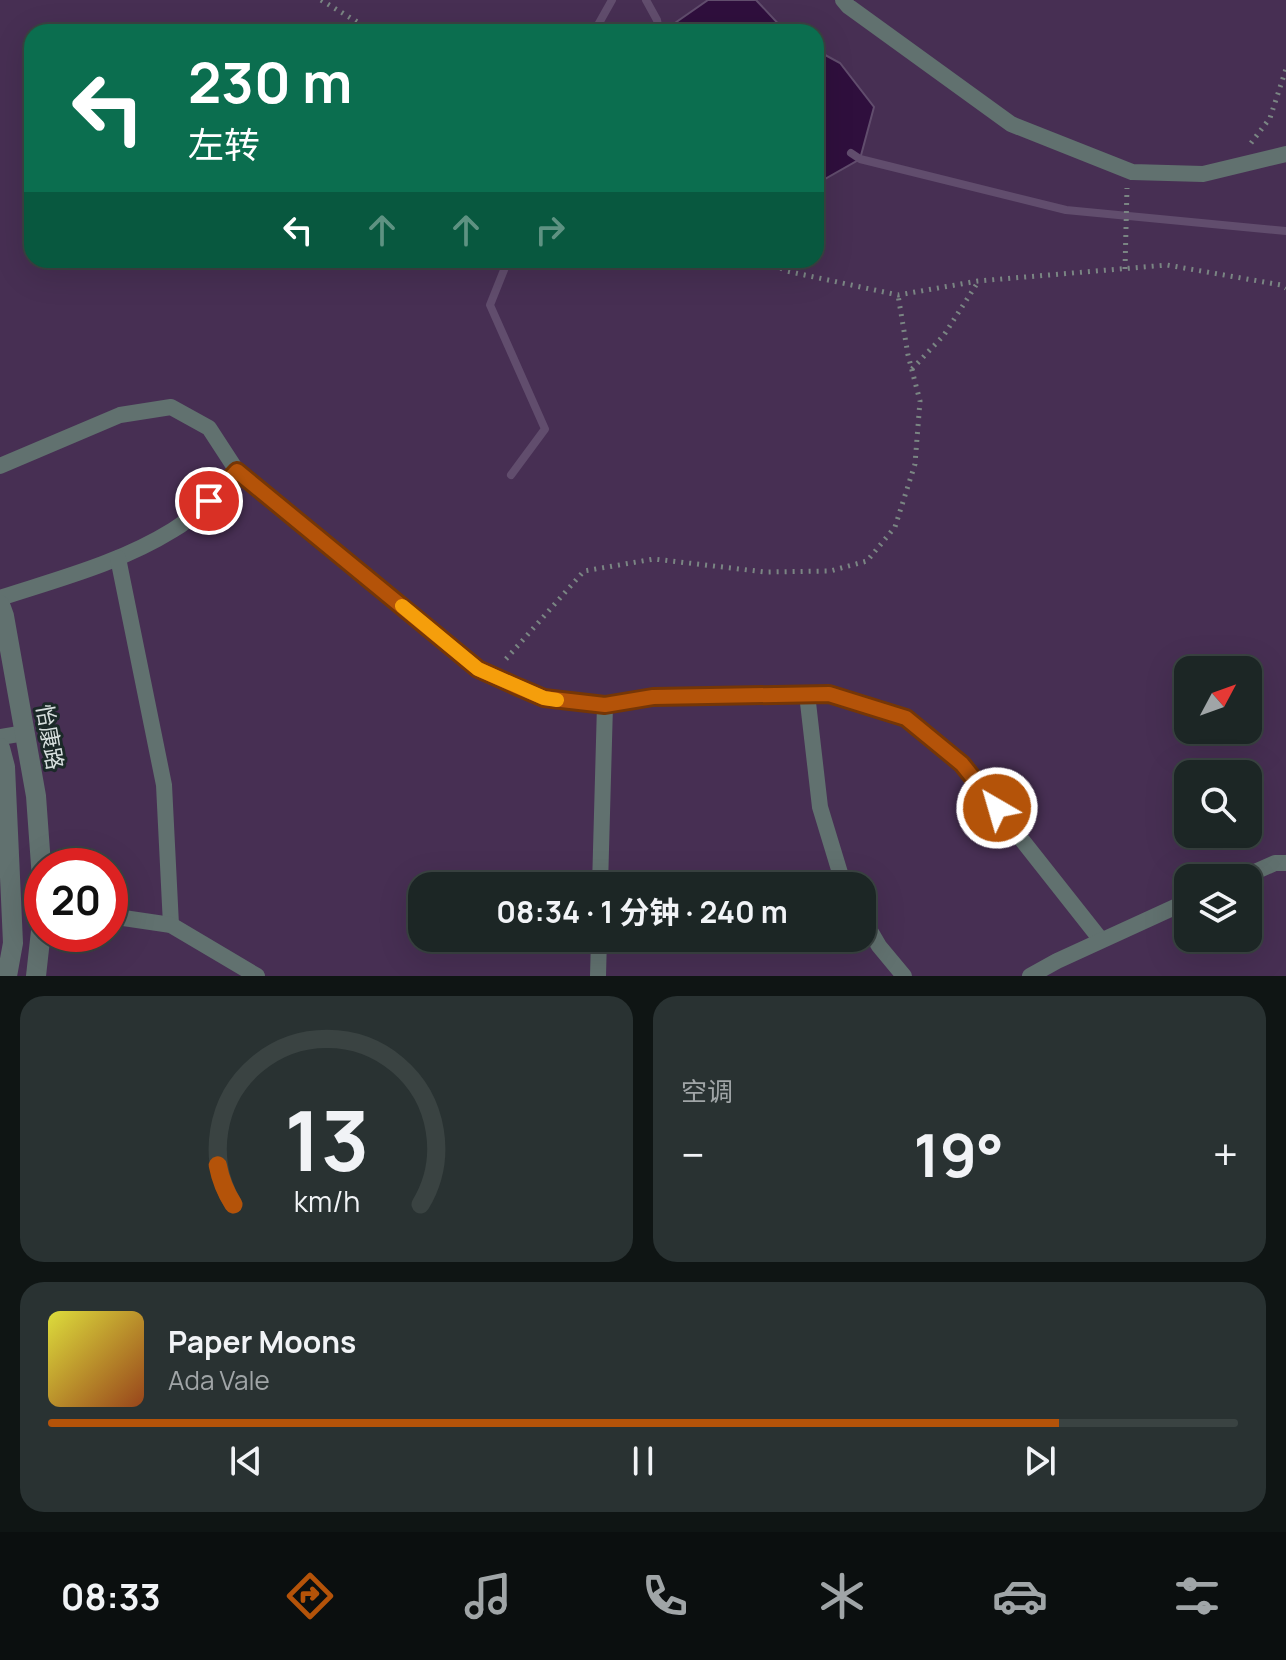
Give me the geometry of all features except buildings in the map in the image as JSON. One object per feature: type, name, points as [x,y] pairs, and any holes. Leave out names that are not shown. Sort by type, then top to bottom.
[{"type":"street","name":"怡康路","points":[[0,605],[36,796],[40,848]]},
{"type":"street","points":[[0,748],[5,767],[13,943],[7,976]]},
{"type":"street","points":[[36,976],[39,952]]},
{"type":"lane","points":[[843,0],[1011,124],[1132,172],[1203,174],[1286,154]]},
{"type":"lane","points":[[0,466],[120,415],[171,407],[209,428],[237,471],[478,669],[544,698],[605,705],[653,697],[829,694],[906,718],[962,764],[1101,940]]},
{"type":"lane","points":[[0,598],[118,558],[174,529],[209,501],[237,471]]},
{"type":"lane","points":[[118,558],[164,785],[171,925]]},
{"type":"lane","points":[[807,694],[820,807],[840,872]]},
{"type":"lane","points":[[600,872],[605,705]]},
{"type":"lane","points":[[0,737],[25,733]]},
{"type":"lane","points":[[1262,869],[1275,863],[1286,863]]},
{"type":"lane","points":[[1030,976],[1174,907]]},
{"type":"lane","points":[[128,919],[171,925],[257,976]]},
{"type":"lane","points":[[876,941],[904,976]]},
{"type":"lane","points":[[598,976],[599,952]]},
{"type":"path","points":[[321,0],[361,24]]},
{"type":"path","points":[[1232,167],[1270,118],[1286,69]]},
{"type":"path","points":[[1125,269],[1128,185]]},
{"type":"path","points":[[781,268],[898,295],[978,281],[1167,265],[1286,288]]},
{"type":"path","points":[[912,370],[944,335],[978,281]]},
{"type":"path","points":[[492,675],[584,571],[654,559],[765,572],[830,571],[867,561],[895,527],[915,464],[920,401],[898,295]]},
{"type":"shaded area","points":[[0,0],[1286,0],[1286,976],[0,976]]},
{"type":"shaded area","points":[[708,0],[756,0],[778,24],[674,24]]},
{"type":"shaded area","points":[[824,54],[840,63],[874,107],[860,159],[824,179]]},
{"type":"waterway","points":[[598,24],[612,0]]},
{"type":"waterway","points":[[646,0],[658,24]]},
{"type":"waterway","points":[[851,153],[860,159],[1066,210],[1286,231]]},
{"type":"waterway","points":[[505,268],[490,305],[545,429],[511,475]]},
{"type":"slow traffic","points":[[402,606],[478,669],[544,698],[557,700]]},
{"type":"route","points":[[209,501],[237,471],[478,669],[544,698],[605,705],[653,697],[829,694],[906,718],[962,764],[997,808]]}]
